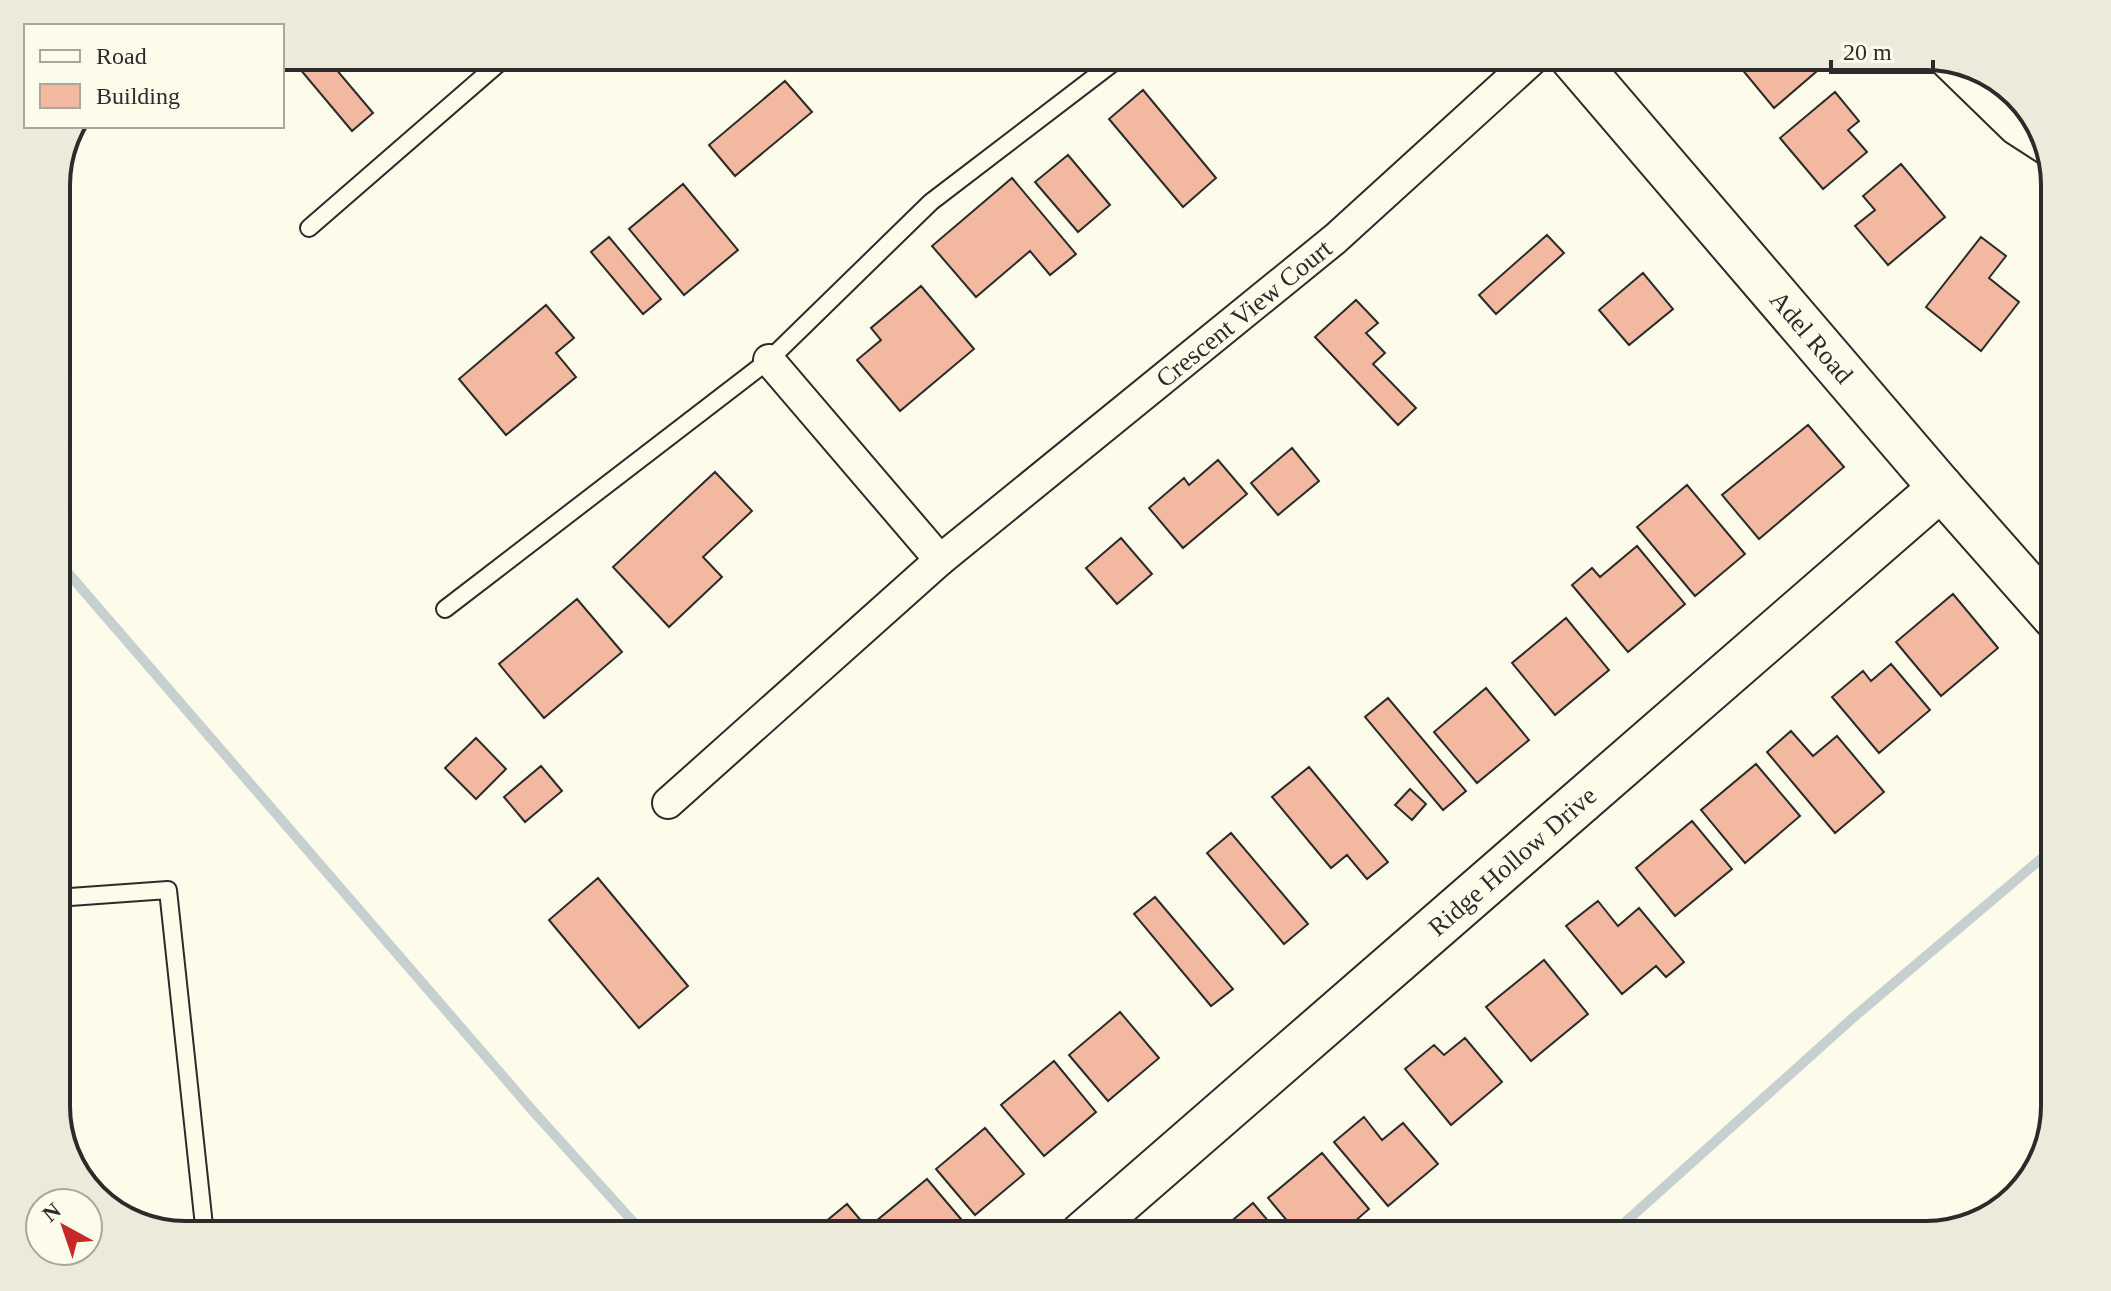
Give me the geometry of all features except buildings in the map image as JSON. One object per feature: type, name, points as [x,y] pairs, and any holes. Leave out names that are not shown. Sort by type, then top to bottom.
[{"type":"street","name":"Crescent View Court","points":[[668,803],[940,560],[1335,239],[1521,70]]},
{"type":"street","name":"Adel Road","points":[[1583,70],[2041,601]]},
{"type":"street","points":[[1960,75],[2015,129],[2031,140]]},
{"type":"street","points":[[769,360],[940,560]]},
{"type":"street","name":"Ridge Hollow Drive","points":[[1098,1221],[1941,488]]},
{"type":"lane","points":[[309,228],[491,70]]},
{"type":"lane","points":[[445,609],[769,360],[931,202],[1104,70]]},
{"type":"lane","points":[[70,897],[168,890],[203,1221]]},
{"type":"waterway","points":[[70,575],[533,1111],[632,1221]]},
{"type":"waterway","points":[[1627,1221],[1855,1016],[2041,859]]}]
